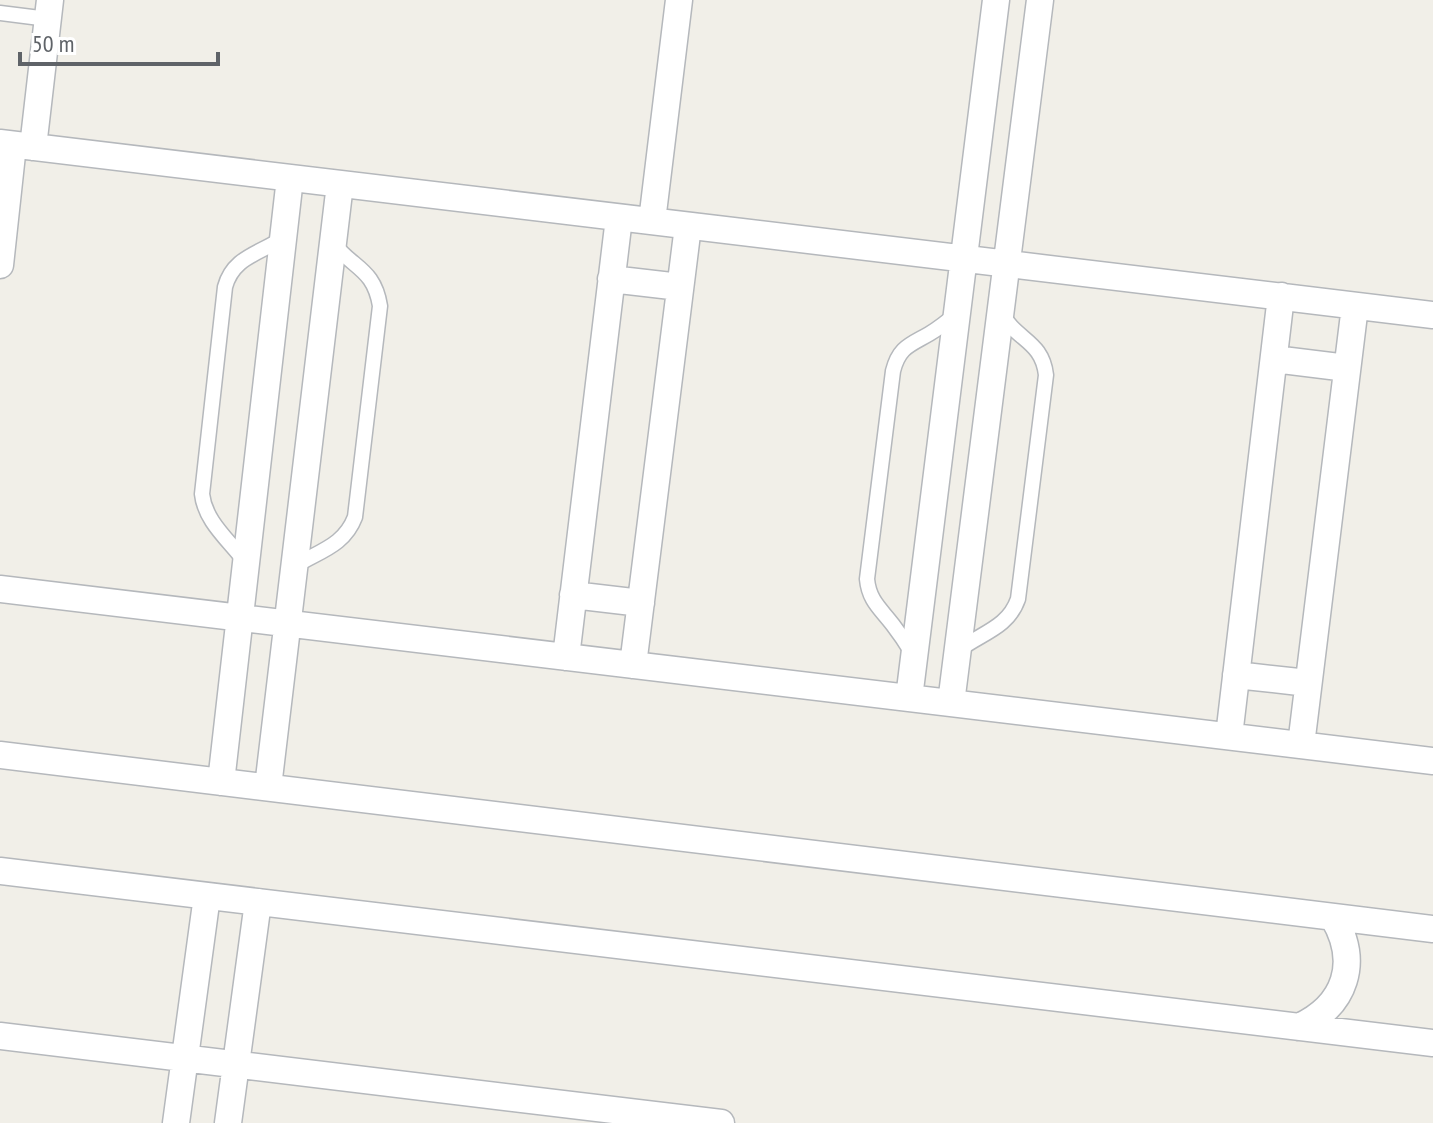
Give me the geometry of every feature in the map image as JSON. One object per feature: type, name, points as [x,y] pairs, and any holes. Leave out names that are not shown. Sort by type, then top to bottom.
[{"type":"street","points":[[652,221],[679,0]]},
{"type":"street","points":[[909,698],[996,0]]},
{"type":"street","points":[[951,703],[1040,0]]},
{"type":"street","points":[[0,265],[3,206],[49,9]]},
{"type":"street","points":[[15,145],[1433,315]]},
{"type":"street","points":[[221,782],[290,178]]},
{"type":"street","points":[[268,787],[340,184]]},
{"type":"street","points":[[566,657],[619,218]]},
{"type":"street","points":[[633,665],[688,226]]},
{"type":"street","points":[[611,279],[680,287]]},
{"type":"street","points":[[1229,736],[1281,296]]},
{"type":"street","points":[[1301,745],[1355,306]]},
{"type":"street","points":[[1274,359],[1347,368]]},
{"type":"street","points":[[0,589],[1433,761]]},
{"type":"street","points":[[573,595],[641,603]]},
{"type":"street","points":[[1236,675],[1308,683]]},
{"type":"street","points":[[0,755],[1433,929]]},
{"type":"street","points":[[0,871],[1433,1043]]},
{"type":"street","points":[[171,1119],[185,1059],[207,896]]},
{"type":"street","points":[[231,1120],[235,1065],[258,902]]},
{"type":"street","points":[[1299,1027],[1325,1012],[1342,988],[1348,958],[1341,929],[1333,917]]},
{"type":"street","points":[[0,1036],[235,1065],[503,1110],[721,1123]]},
{"type":"lane","points":[[0,13],[49,9]]},
{"type":"lane","points":[[246,563],[212,523],[202,494],[225,287],[237,264],[283,238]]},
{"type":"lane","points":[[295,566],[339,542],[355,517],[380,306],[378,294],[368,275],[334,244]]},
{"type":"lane","points":[[958,650],[1010,617],[1018,599],[1022,569],[1046,375],[1041,354],[1011,328],[1001,312]]},
{"type":"lane","points":[[914,657],[872,600],[867,579],[893,371],[895,362],[906,347],[957,313]]}]
